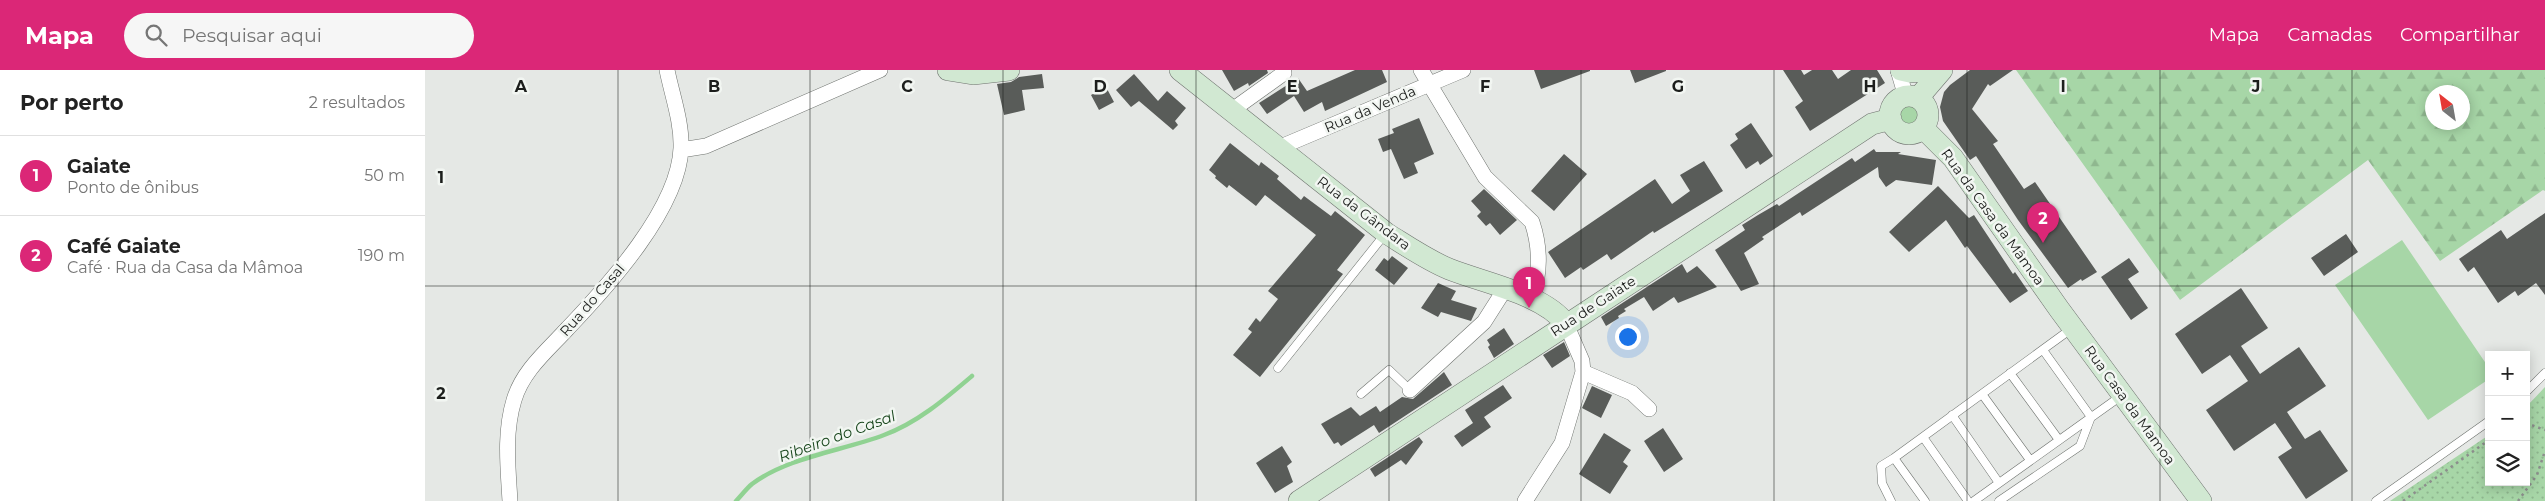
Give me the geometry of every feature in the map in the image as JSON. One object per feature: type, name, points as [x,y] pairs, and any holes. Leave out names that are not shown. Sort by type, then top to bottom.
[{"type":"main road","points":[[948,70],[973,74],[1009,70]]},
{"type":"main road","name":"Rua da Gândara","points":[[1180,70],[1386,233],[1419,254],[1449,269],[1505,289],[1548,308],[1566,324]]},
{"type":"main road","points":[[1899,70],[1910,72],[1933,70]]},
{"type":"main road","points":[[1912,97],[1942,70]]},
{"type":"main road","points":[[1912,97],[1922,101],[1928,112],[1927,123],[1919,132],[1907,134],[1897,129],[1891,119],[1892,107],[1900,99],[1912,97]]},
{"type":"main road","name":"Rua de Gaiate","points":[[1299,501],[1872,124],[1891,119]]},
{"type":"main road","name":"Rua da Casa da Mâmoa","points":[[1923,128],[1953,158],[2059,309]]},
{"type":"main road","name":"Rua Casa da Mamoa","points":[[2059,309],[2201,501]]},
{"type":"street","name":"Rua do Casal","points":[[510,501],[507,438],[514,399],[528,370],[611,282],[655,219],[675,177],[681,150],[680,130],[667,70]]},
{"type":"street","points":[[681,150],[706,146],[880,70]]},
{"type":"street","points":[[1421,70],[1485,178],[1532,222],[1535,231],[1539,274],[1531,300]]},
{"type":"street","name":"Rua da Venda","points":[[1278,148],[1463,70]]},
{"type":"street","points":[[1899,70],[1912,97]]},
{"type":"street","points":[[1231,111],[1284,73]]},
{"type":"street","points":[[1410,390],[1484,322],[1505,289]]},
{"type":"street","points":[[1525,501],[1562,443],[1583,372],[1582,361],[1566,324]]},
{"type":"street","points":[[1583,372],[1632,393],[1649,409]]},
{"type":"lane","points":[[1278,368],[1386,233]]},
{"type":"lane","points":[[1891,501],[1882,484],[1881,466],[2073,328]]},
{"type":"lane","points":[[2043,350],[2091,417]]},
{"type":"lane","points":[[1361,394],[1389,370],[1410,390]]},
{"type":"lane","points":[[2010,373],[2059,440]]},
{"type":"lane","points":[[2530,388],[2545,373]]},
{"type":"lane","points":[[1982,394],[2030,460]]},
{"type":"lane","points":[[1974,501],[2122,394]]},
{"type":"lane","points":[[1952,415],[1999,482]]},
{"type":"lane","points":[[1999,501],[2079,446],[2091,417]]},
{"type":"lane","points":[[2376,501],[2485,424]]},
{"type":"lane","points":[[1923,436],[1968,501]]},
{"type":"lane","points":[[1894,458],[1925,501]]},
{"type":"path","points":[[2530,425],[2545,430]]},
{"type":"path","points":[[2403,501],[2488,441]]},
{"type":"path","points":[[2519,501],[2537,475],[2545,450]]},
{"type":"green space","points":[[2016,70],[2545,70],[2545,191],[2543,190],[2440,261],[2368,160],[2180,300]]},
{"type":"green space","points":[[1909,103],[1917,107],[1921,115],[1917,123],[1909,127],[1901,123],[1897,115],[1901,107]]},
{"type":"green space","points":[[2402,240],[2485,362],[2485,382],[2428,420],[2335,285]]},
{"type":"green space","points":[[2545,387],[2545,501],[2390,501],[2485,438],[2485,486],[2530,486],[2530,403]]},
{"type":"building","points":[[1222,70],[1267,70],[1268,73],[1249,86],[1248,83],[1234,91]]},
{"type":"building","points":[[1355,70],[1382,70],[1387,82],[1325,111],[1322,102],[1304,112],[1294,96],[1267,114],[1259,103],[1298,78],[1307,91]]},
{"type":"building","points":[[1534,70],[1590,70],[1590,71],[1541,89]]},
{"type":"building","points":[[1630,70],[1666,70],[1666,71],[1635,83]]},
{"type":"building","points":[[1783,70],[1801,70],[1804,75],[1812,70],[1832,70],[1838,79],[1851,70],[1877,70],[1885,83],[1810,131],[1795,107],[1803,101]]},
{"type":"building","points":[[1970,70],[2013,70],[1990,86],[1988,84],[1972,109],[1998,141],[1993,144],[2024,189],[2035,182],[2097,272],[2082,281],[2081,279],[2068,288],[2018,220],[1976,156],[1970,160],[1943,121],[1940,107],[1944,92]]},
{"type":"building","points":[[1042,74],[1044,88],[1022,90],[1025,110],[1004,115],[997,84],[1011,82],[1019,77]]},
{"type":"building","points":[[1134,74],[1158,101],[1167,91],[1186,108],[1175,121],[1178,125],[1173,130],[1139,101],[1131,107],[1116,90]]},
{"type":"building","points":[[1106,87],[1114,102],[1099,110],[1091,95]]},
{"type":"building","points":[[1419,118],[1434,154],[1414,163],[1418,173],[1404,179],[1391,149],[1383,152],[1378,139],[1394,133],[1392,129]]},
{"type":"building","points":[[1751,123],[1773,156],[1760,165],[1758,161],[1746,169],[1730,145],[1738,139],[1735,134]]},
{"type":"building","points":[[1230,143],[1259,166],[1261,162],[1279,176],[1277,179],[1301,200],[1304,196],[1331,216],[1335,211],[1365,235],[1337,270],[1343,274],[1260,377],[1233,355],[1252,332],[1248,329],[1256,318],[1260,322],[1278,299],[1268,291],[1316,235],[1265,195],[1256,206],[1229,185],[1227,188],[1215,178],[1216,176],[1209,170]]},
{"type":"building","points":[[1874,149],[1876,152],[1901,152],[1898,154],[1936,160],[1932,185],[1896,180],[1886,187],[1879,177],[1878,167],[1802,216],[1800,212],[1762,237],[1764,239],[1744,253],[1759,284],[1741,291],[1715,250],[1745,230],[1742,225],[1777,204],[1779,206],[1852,158],[1855,162]]},
{"type":"building","points":[[1564,154],[1587,174],[1554,211],[1531,191]]},
{"type":"building","points":[[1704,161],[1723,191],[1654,233],[1653,231],[1611,260],[1607,254],[1583,270],[1581,267],[1565,278],[1548,252],[1655,179],[1672,204],[1690,191],[1680,175]]},
{"type":"building","points":[[1938,186],[1969,218],[1974,215],[2013,274],[2015,272],[2028,291],[2010,303],[1967,246],[1965,248],[1946,220],[1909,252],[1889,232]]},
{"type":"building","points":[[1484,189],[1517,220],[1500,235],[1490,223],[1486,226],[1477,216],[1481,212],[1471,201]]},
{"type":"building","points":[[2545,213],[2545,295],[2536,283],[2518,296],[2515,291],[2498,303],[2474,267],[2468,272],[2459,259],[2501,230],[2507,239]]},
{"type":"building","points":[[2346,234],[2358,252],[2324,276],[2311,258]]},
{"type":"building","points":[[1392,256],[1408,268],[1394,285],[1375,270],[1384,258],[1388,261]]},
{"type":"building","points":[[2129,258],[2139,272],[2128,279],[2148,308],[2131,320],[2101,277]]},
{"type":"building","points":[[1682,264],[1687,273],[1697,266],[1717,287],[1678,303],[1674,297],[1653,311],[1644,297],[1624,309],[1626,311],[1618,316],[1619,318],[1606,326],[1601,317]]},
{"type":"building","points":[[1438,283],[1456,291],[1451,300],[1477,308],[1471,321],[1441,312],[1438,317],[1421,308]]},
{"type":"building","points":[[2241,288],[2268,328],[2241,346],[2260,374],[2299,347],[2326,386],[2287,412],[2305,439],[2320,430],[2348,471],[2306,499],[2278,457],[2292,448],[2275,423],[2234,451],[2206,410],[2248,381],[2230,355],[2202,374],[2175,334]]},
{"type":"building","points":[[1504,328],[1514,344],[1494,358],[1488,347],[1490,345],[1487,340]]},
{"type":"building","points":[[1564,342],[1570,356],[1552,368],[1543,355]]},
{"type":"building","points":[[1444,372],[1452,385],[1379,433],[1374,425],[1341,446],[1338,442],[1334,444],[1321,424],[1351,407],[1360,416],[1376,406],[1380,412],[1402,397],[1413,399]]},
{"type":"building","points":[[1503,385],[1512,398],[1484,417],[1491,427],[1462,447],[1454,436],[1473,423],[1465,410]]},
{"type":"building","points":[[1592,386],[1612,395],[1601,418],[1582,408]]},
{"type":"building","points":[[1663,428],[1683,459],[1664,472],[1644,441]]},
{"type":"building","points":[[1604,433],[1631,450],[1623,462],[1628,466],[1610,494],[1579,474]]},
{"type":"building","points":[[1419,437],[1423,442],[1406,465],[1401,460],[1375,477],[1370,469]]},
{"type":"building","points":[[1282,446],[1292,462],[1287,466],[1293,482],[1275,493],[1256,463]]},
{"type":"waterway","name":"Ribeiro do Casal","points":[[736,501],[752,484],[782,467],[816,455],[868,441],[908,424],[941,402],[972,376]]},
{"type":"place","name":"Café Gaiate","points":[[2043,243]]},
{"type":"place","name":"Gaiate","points":[[1529,308]]}]
